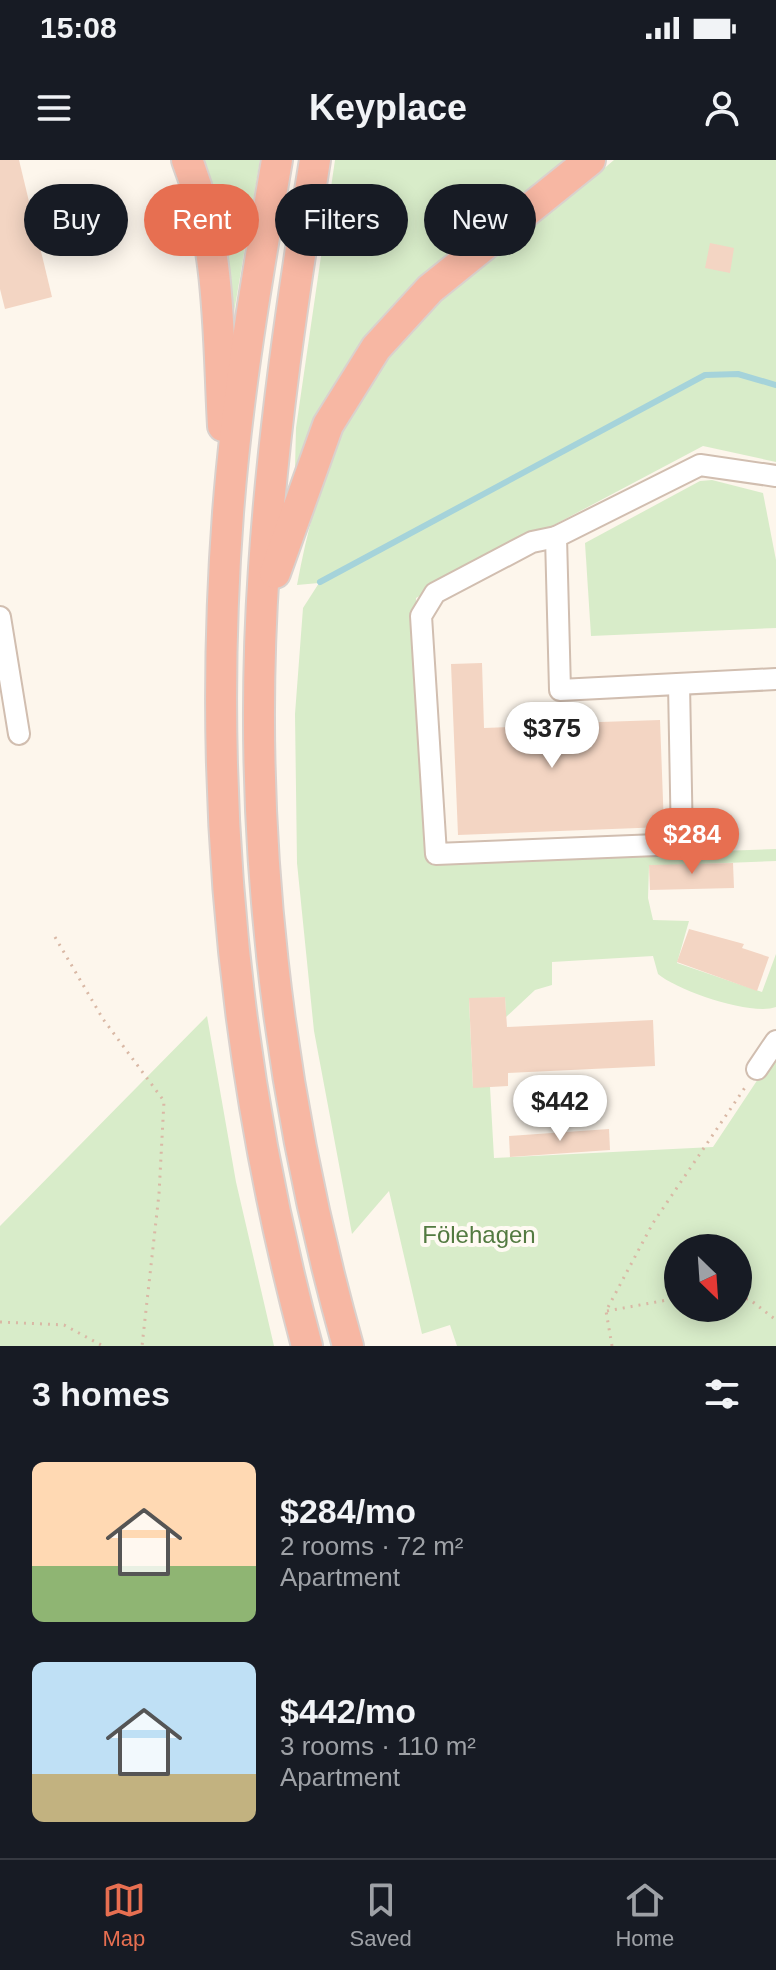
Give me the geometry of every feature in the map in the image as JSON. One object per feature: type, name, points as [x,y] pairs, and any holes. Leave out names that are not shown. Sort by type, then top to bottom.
[{"type":"highway","points":[[187,160],[209,225],[215,263],[228,510]]},
{"type":"highway","points":[[277,160],[247,346],[228,510],[221,672],[221,768],[224,855],[236,992],[267,1185],[307,1346]]},
{"type":"highway","points":[[315,160],[279,413],[261,612],[260,751],[264,857],[275,986],[306,1178],[348,1346]]},
{"type":"highway","points":[[261,612],[328,425],[376,348],[430,289],[590,160]]},
{"type":"street","points":[[679,684],[682,844],[436,854],[421,616],[435,593],[532,542],[556,537],[700,465],[776,476]]},
{"type":"street","points":[[556,537],[560,690],[776,679]]},
{"type":"street","points":[[0,617],[19,734]]},
{"type":"street","points":[[757,1069],[776,1041]]},
{"type":"path","points":[[55,937],[103,1019],[164,1101],[159,1194],[142,1346]]},
{"type":"path","points":[[612,1346],[606,1311],[653,1223],[757,1069]]},
{"type":"path","points":[[606,1311],[664,1301]]},
{"type":"path","points":[[752,1301],[776,1320]]},
{"type":"path","points":[[0,1322],[64,1325],[103,1346]]},
{"type":"green space","points":[[200,160],[260,160],[256,184],[204,184]]},
{"type":"green space","points":[[335,160],[572,160],[536,191],[536,184],[424,184],[424,256],[459,256],[374,328],[319,412],[295,469],[296,428],[321,256],[408,256],[408,184],[332,184]]},
{"type":"green space","name":"Fölehagen","points":[[614,160],[776,160],[776,462],[703,446],[416,598],[428,861],[776,849],[776,861],[649,866],[648,898],[653,920],[689,921],[677,963],[762,992],[776,954],[776,1007],[765,1009],[733,1005],[682,988],[658,974],[653,956],[552,962],[552,985],[535,990],[506,1017],[505,997],[469,999],[473,1087],[490,1087],[494,1158],[713,1147],[776,1052],[776,1346],[457,1346],[450,1325],[422,1334],[389,1191],[352,1234],[314,1031],[297,863],[295,714],[303,608],[319,583],[297,585],[319,493],[334,452],[351,414],[373,378],[398,343],[429,310],[490,256],[536,256],[536,221]]},
{"type":"green space","points":[[218,256],[244,256],[231,330]]},
{"type":"green space","points":[[712,480],[763,493],[776,560],[776,628],[591,636],[585,543],[700,481]]},
{"type":"green space","points":[[207,1016],[236,1182],[274,1346],[0,1346],[0,1226]]},
{"type":"building","points":[[0,160],[19,160],[25,184],[24,256],[42,256],[52,297],[5,309],[0,289]]},
{"type":"building","points":[[710,243],[734,248],[730,273],[705,268]]},
{"type":"building","points":[[482,663],[484,728],[554,725],[553,711],[571,710],[571,723],[660,720],[664,827],[458,835],[451,664]]},
{"type":"building","points":[[733,863],[734,888],[650,890],[649,865]]},
{"type":"building","points":[[689,929],[744,944],[742,948],[769,957],[757,991],[677,962]]},
{"type":"building","points":[[505,997],[507,1027],[653,1020],[655,1066],[508,1073],[508,1086],[473,1088],[469,998]]},
{"type":"building","points":[[609,1129],[610,1150],[510,1157],[509,1136]]},
{"type":"waterway","points":[[320,582],[705,375],[738,374],[776,385]]}]
